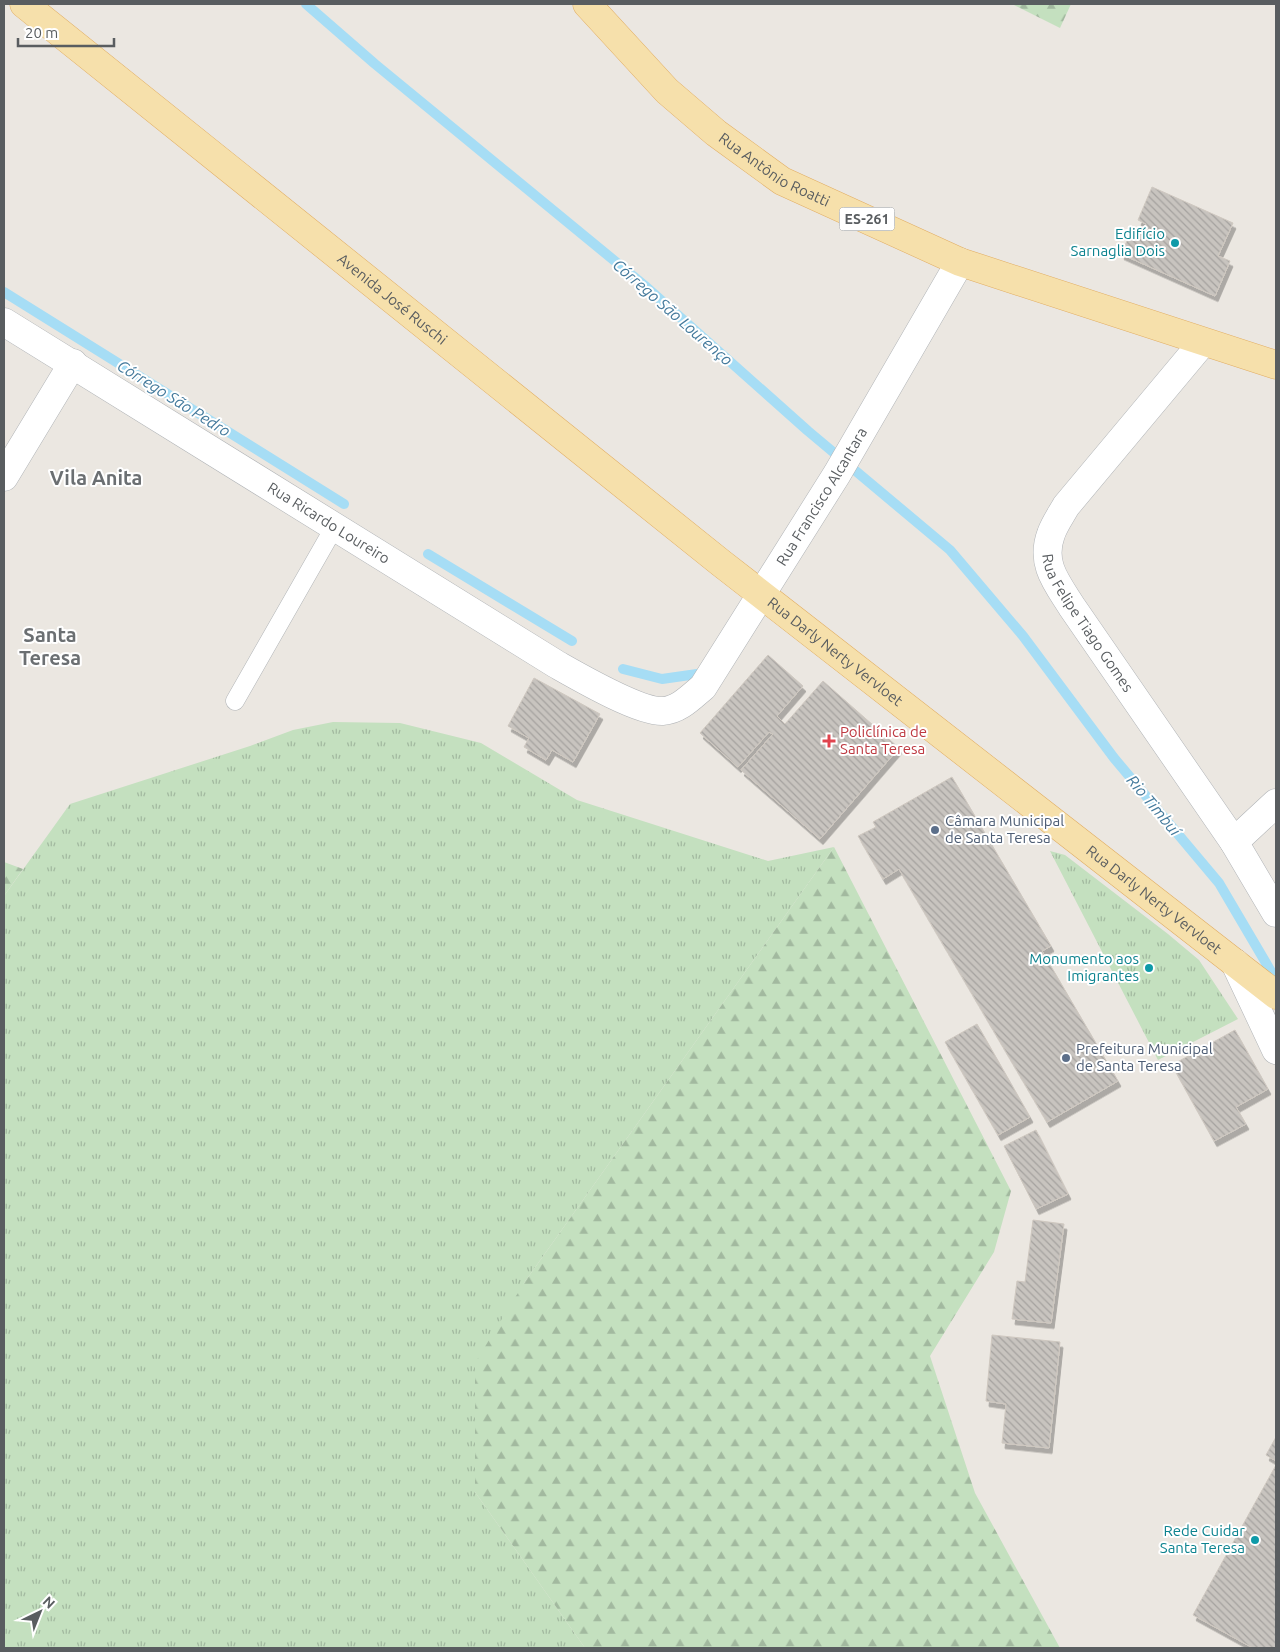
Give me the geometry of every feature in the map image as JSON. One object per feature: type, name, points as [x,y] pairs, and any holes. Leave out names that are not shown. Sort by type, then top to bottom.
[{"type":"main road","name":"Avenida José Ruschi","points":[[24,4],[762,595]]},
{"type":"main road","name":"Rua Antônio Roatti","points":[[587,4],[667,91],[716,133],[782,181],[960,262],[1202,342]]},
{"type":"main road","name":"ES-261","points":[[1202,342],[1276,365]]},
{"type":"main road","name":"Rua Darly Nerty Vervloet","points":[[762,595],[1270,990]]},
{"type":"street","name":"Rua Francisco Alcantara","points":[[662,711],[677,707],[703,687],[837,474],[960,262]]},
{"type":"street","name":"Rua Ricardo Loureiro","points":[[4,322],[587,682],[638,705],[662,711]]},
{"type":"street","name":"Rua Felipe Tiago Gomes","points":[[1202,342],[1066,506],[1051,533],[1046,552],[1050,570],[1072,607],[1234,842],[1276,913]]},
{"type":"street","points":[[4,477],[73,363]]},
{"type":"street","points":[[1234,842],[1276,804]]},
{"type":"street","points":[[1235,963],[1276,1050]]},
{"type":"lane","points":[[236,701],[335,526]]},
{"type":"green space","points":[[1012,4],[1071,4],[1060,28]]},
{"type":"green space","points":[[333,722],[400,723],[481,743],[577,800],[768,861],[834,847],[524,1283],[475,1492],[585,1648],[4,1648],[4,896],[70,804],[250,746],[293,730]]},
{"type":"green space","points":[[834,847],[1011,1191],[994,1252],[930,1356],[975,1493],[1060,1648],[585,1648],[475,1492],[475,1363],[524,1283]]},
{"type":"green space","points":[[1050,851],[1065,855],[1199,960],[1238,1019],[1158,1060]]},
{"type":"green space","points":[[4,862],[23,869],[4,896]]},
{"type":"building","name":"Edifício Sarnaglia Dois","points":[[1152,187],[1233,223],[1218,256],[1230,261],[1215,296],[1121,254],[1133,228],[1143,232],[1146,224],[1138,220]]},
{"type":"building","name":"Policlínica de Santa Teresa","points":[[768,655],[803,686],[777,716],[785,724],[823,681],[899,748],[820,839],[741,770],[773,734],[769,732],[738,767],[700,733]]},
{"type":"building","points":[[534,678],[600,714],[573,762],[552,750],[546,760],[524,747],[529,738],[508,726]]},
{"type":"building","points":[[952,777],[1051,946],[1042,951],[1118,1081],[1047,1122],[899,869],[883,879],[858,836],[876,827],[873,822]]},
{"type":"building","points":[[977,1024],[1030,1117],[998,1135],[945,1042]]},
{"type":"building","points":[[1235,1030],[1268,1089],[1236,1107],[1246,1124],[1214,1141],[1172,1065]]},
{"type":"building","points":[[1036,1130],[1068,1194],[1036,1209],[1004,1146]]},
{"type":"building","points":[[1033,1220],[1064,1224],[1051,1323],[1012,1319],[1017,1281],[1025,1282]]},
{"type":"building","points":[[992,1335],[1060,1342],[1049,1448],[1002,1443],[1006,1404],[986,1401]]},
{"type":"building","points":[[1276,1437],[1276,1461],[1266,1455]]},
{"type":"building","name":"Rede Cuidar Santa Teresa","points":[[1276,1465],[1276,1648],[1253,1648],[1193,1615]]},
{"type":"waterway","name":"Córrego São Lourenço","points":[[306,4],[375,64],[644,285],[808,431],[950,550],[1023,636],[1114,758],[1219,883],[1276,980]]},
{"type":"waterway","name":"Córrego São Pedro","points":[[4,292],[344,504]]},
{"type":"waterway","name":"Córrego São Pedro","points":[[428,554],[572,641]]},
{"type":"waterway","name":"Córrego São Pedro","points":[[623,669],[662,679],[697,674]]},
{"type":"place","name":"Edifício Sarnaglia Dois","points":[[1175,243]]},
{"type":"place","name":"Policlínica de Santa Teresa","points":[[829,741]]},
{"type":"place","name":"Câmara Municipal de Santa Teresa","points":[[935,830]]},
{"type":"place","name":"Monumento aos Imigrantes","points":[[1149,968]]},
{"type":"place","name":"Prefeitura Municipal de Santa Teresa","points":[[1066,1058]]},
{"type":"place","name":"Rede Cuidar Santa Teresa","points":[[1255,1540]]},
{"type":"district","name":"Vila Anita","points":[[96,478]]},
{"type":"district","name":"Santa Teresa","points":[[50,646]]},
{"type":"water label","name":"Rio Timbuí","points":[[1154,805]]}]
